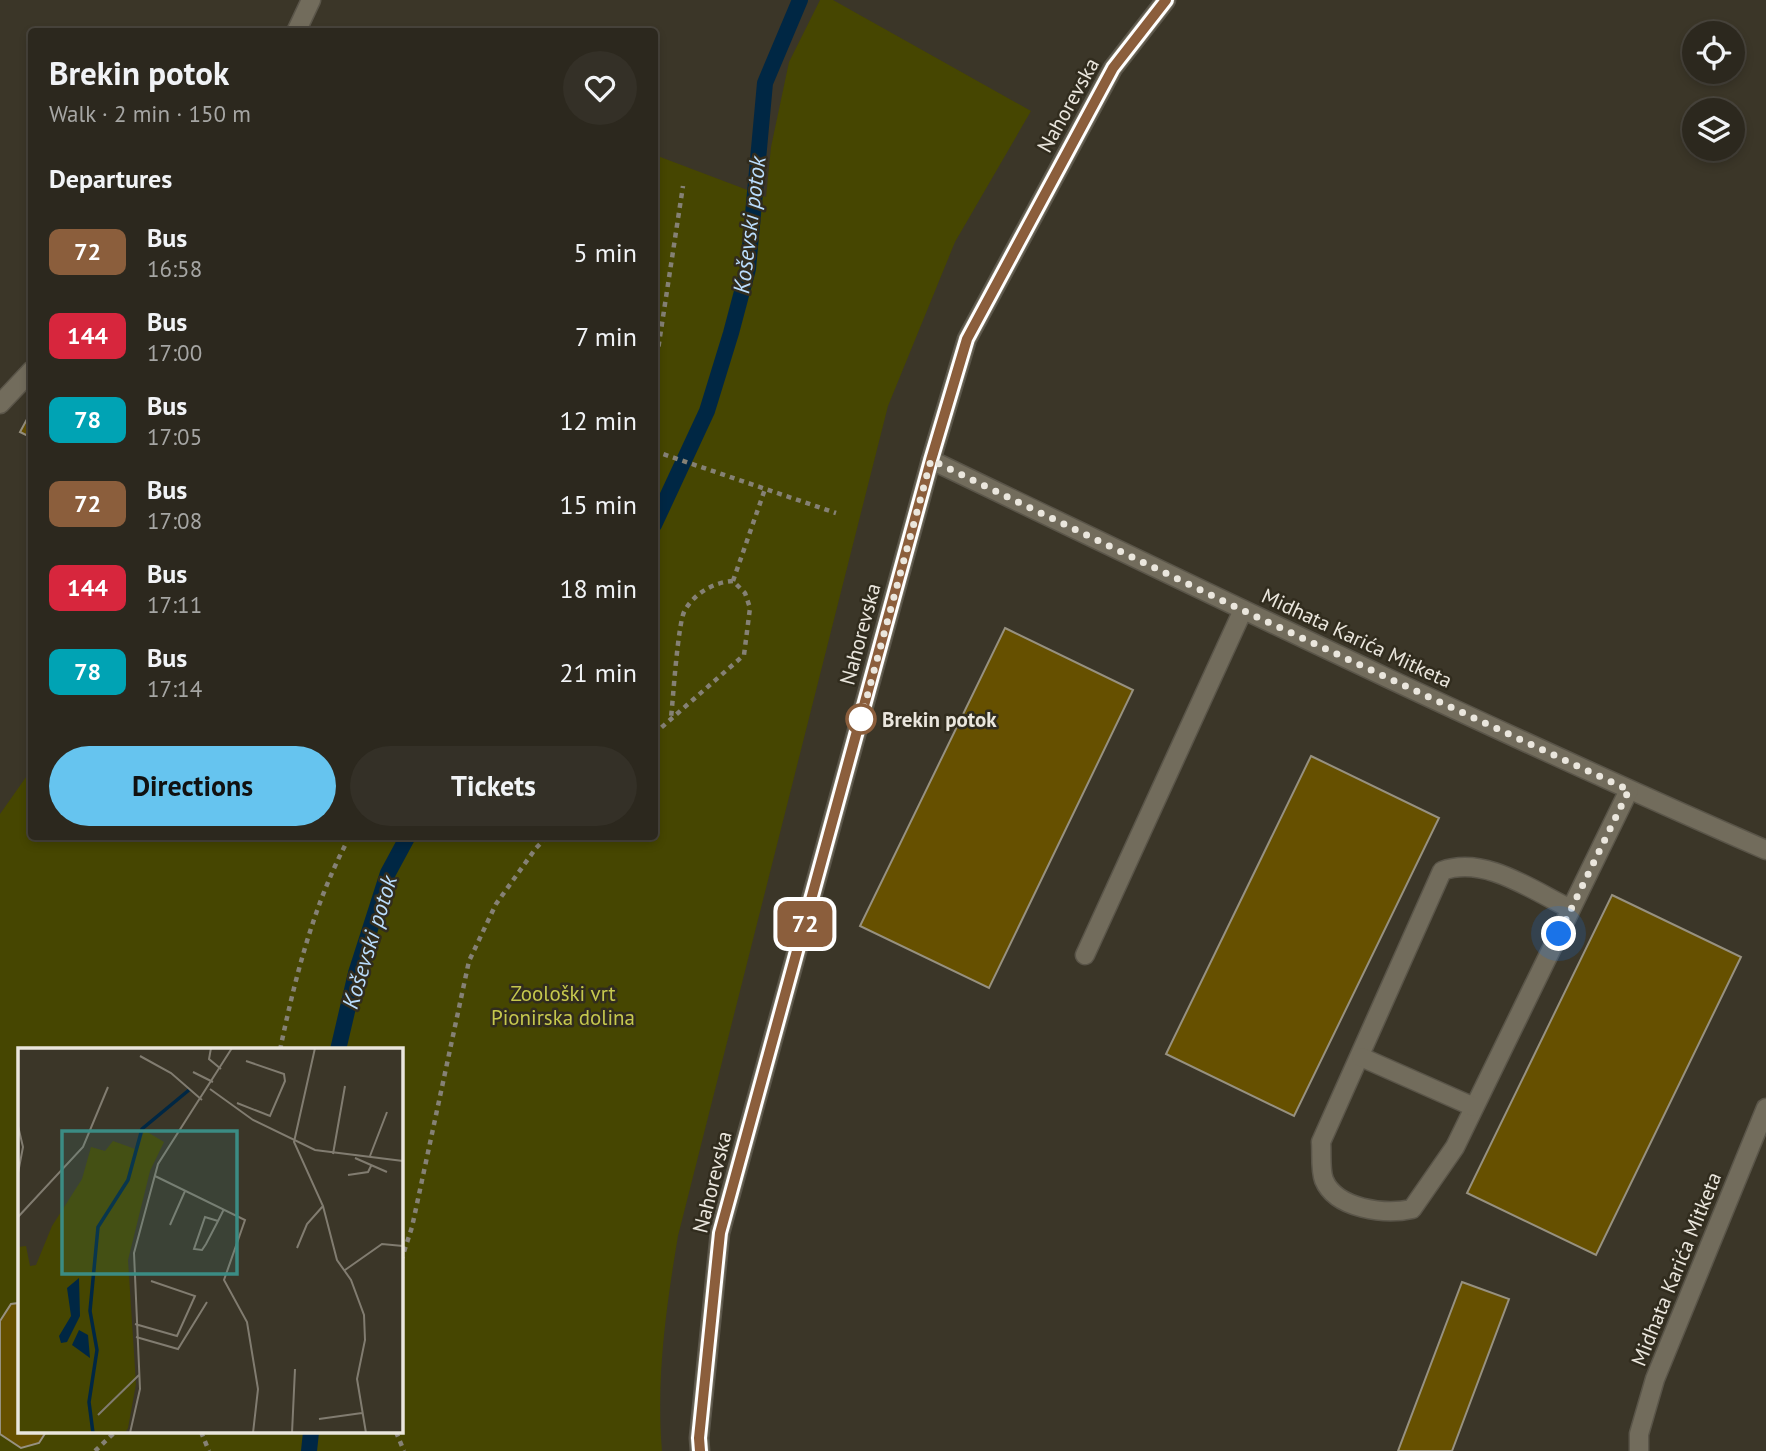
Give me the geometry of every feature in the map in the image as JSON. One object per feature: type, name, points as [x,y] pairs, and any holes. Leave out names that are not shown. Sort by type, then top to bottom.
[{"type":"street","points":[[298,28],[311,0]]},
{"type":"street","name":"Nahorevska","points":[[700,1451],[699,1438],[720,1233],[931,460],[967,339],[1113,68],[1166,0]]},
{"type":"street","points":[[0,404],[28,373]]},
{"type":"street","name":"Midhata Karića Mitketa","points":[[931,460],[1242,610],[1629,790],[1766,850]]},
{"type":"street","points":[[1085,955],[1242,610]]},
{"type":"street","points":[[1571,909],[1487,870],[1456,866],[1442,871],[1321,1142],[1323,1179],[1334,1194],[1376,1212],[1412,1209],[1455,1147],[1474,1107],[1571,909],[1629,790]]},
{"type":"street","points":[[1361,1057],[1474,1107]]},
{"type":"street","name":"Midhata Karića Mitketa","points":[[1639,1451],[1639,1434],[1655,1379],[1766,1108]]},
{"type":"path","points":[[658,350],[683,186]]},
{"type":"path","points":[[658,452],[836,513]]},
{"type":"path","points":[[733,580],[765,489]]},
{"type":"path","points":[[658,730],[744,655],[750,608],[745,593],[733,580]]},
{"type":"path","points":[[671,718],[683,612],[699,593],[721,581],[733,580]]},
{"type":"path","points":[[280,1048],[296,974],[337,860],[348,840]]},
{"type":"path","points":[[402,1258],[412,1227],[469,961],[496,904],[544,840]]},
{"type":"path","points":[[94,1451],[113,1434]]},
{"type":"path","points":[[202,1434],[209,1451]]},
{"type":"path","points":[[397,1434],[404,1451]]},
{"type":"green space","name":"Zoološki vrt Pionirska dolina","points":[[820,0],[833,0],[1031,111],[955,242],[888,406],[678,1236],[663,1343],[660,1397],[662,1451],[0,1451],[0,814],[28,774],[28,840],[658,840],[658,156],[766,197],[771,147],[789,62]]},
{"type":"building","points":[[28,417],[28,436],[20,432]]},
{"type":"building","points":[[1005,628],[1133,690],[989,988],[860,926]]},
{"type":"building","points":[[1311,756],[1439,818],[1294,1116],[1166,1054]]},
{"type":"building","points":[[1612,895],[1741,957],[1596,1255],[1467,1193]]},
{"type":"building","points":[[1462,1282],[1509,1299],[1452,1451],[1398,1451]]},
{"type":"building","points":[[18,1303],[18,1434],[45,1434],[39,1443],[21,1448],[0,1434],[0,1321],[11,1304]]},
{"type":"waterway","name":"Koševski potok","points":[[658,516],[707,411],[731,333],[748,269],[765,83],[800,0]]},
{"type":"waterway","name":"Koševski potok","points":[[338,1048],[356,973],[388,873],[406,840]]},
{"type":"waterway","name":"Koševski potok","points":[[309,1451],[311,1434]]},
{"type":"bus line","name":"72","points":[[700,1451],[699,1438],[720,1233],[931,460],[967,339],[1113,68],[1166,0]]},
{"type":"place","name":"Brekin potok","points":[[861,719]]},
{"type":"route","points":[[861,719],[931,460],[1242,610],[1629,790],[1559,934]]}]
